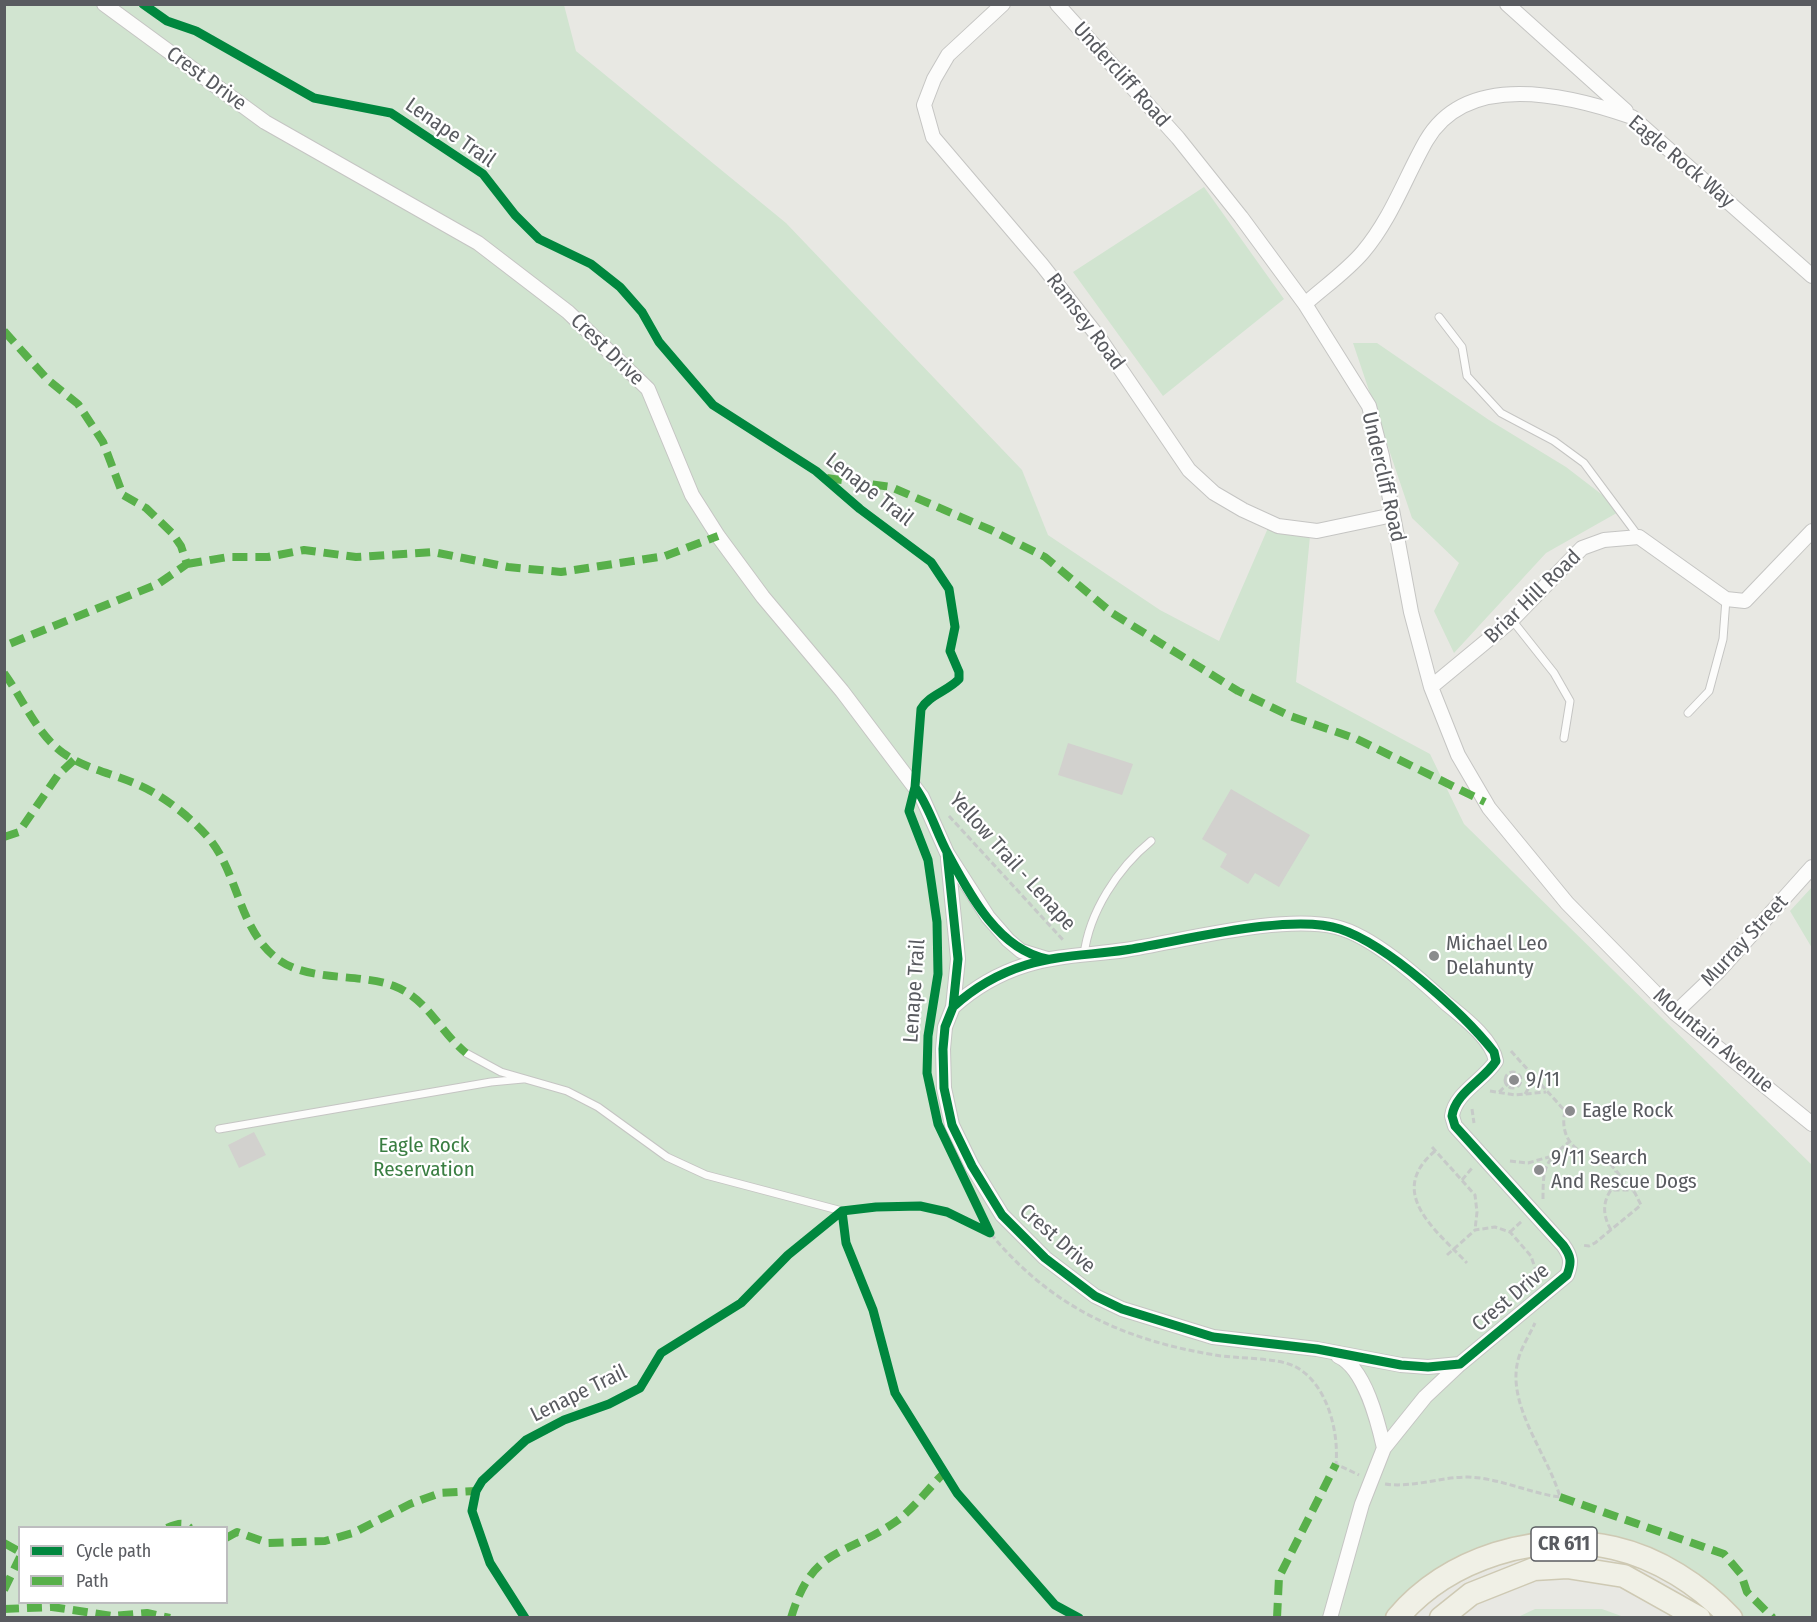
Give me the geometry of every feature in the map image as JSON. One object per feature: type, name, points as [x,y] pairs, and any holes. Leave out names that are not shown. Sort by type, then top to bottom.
[{"type":"main road","name":"CR 611","points":[[1398,1617],[1412,1601],[1444,1577],[1491,1554],[1532,1546],[1572,1544],[1614,1548],[1652,1561],[1687,1580],[1731,1617]]},
{"type":"main road","name":"CR 611","points":[[1441,1617],[1471,1594],[1534,1569],[1567,1567],[1624,1576],[1699,1617]]},
{"type":"street","name":"Crest Drive","points":[[104,4],[265,122],[478,243],[568,312],[648,389],[692,495],[718,536],[763,597],[842,691],[915,787],[947,852],[988,917],[1021,951],[1047,959]]},
{"type":"street","name":"Ramsey Road","points":[[1003,4],[948,55],[934,79],[924,105],[933,137],[1042,265],[1100,339],[1189,470],[1214,493],[1243,510],[1278,526],[1317,531],[1393,515]]},
{"type":"street","name":"Undercliff Road","points":[[1057,4],[1178,138],[1241,217],[1305,304],[1369,406],[1382,456],[1412,612],[1431,687],[1458,755],[1489,808],[1567,903],[1616,955]]},
{"type":"street","points":[[1507,4],[1632,117]]},
{"type":"street","name":"Eagle Rock Way","points":[[1305,304],[1363,253],[1392,210],[1428,138],[1449,114],[1473,100],[1536,94],[1607,108],[1632,117],[1812,276]]},
{"type":"street","points":[[1639,537],[1726,599],[1744,601],[1812,531]]},
{"type":"street","name":"Briar Hill Road","points":[[1431,687],[1512,620],[1582,548],[1604,540],[1639,537]]},
{"type":"street","name":"Crest Drive","points":[[947,852],[958,959],[953,1007],[945,1027],[943,1049],[944,1088],[952,1125],[972,1166],[1002,1215],[1045,1258],[1095,1296],[1122,1309],[1213,1337],[1428,1368],[1460,1364]]},
{"type":"street","name":"Murray Street","points":[[1675,1013],[1718,972],[1812,867]]},
{"type":"street","name":"Crest Drive","points":[[953,1007],[974,987],[996,976],[1047,959],[1250,929],[1315,923],[1354,934],[1394,960],[1460,1015],[1494,1052],[1496,1061],[1488,1074],[1458,1100],[1452,1116],[1455,1126],[1570,1255],[1571,1265],[1567,1275],[1460,1364],[1425,1397],[1384,1448],[1370,1481],[1330,1617]]},
{"type":"street","name":"Mountain Avenue","points":[[1616,955],[1675,1013],[1812,1124]]},
{"type":"street","points":[[1331,1353],[1343,1358],[1365,1387],[1377,1417],[1384,1448]]},
{"type":"lane","points":[[1439,317],[1462,346],[1467,376],[1501,413],[1554,441],[1584,463],[1639,537]]},
{"type":"lane","points":[[1688,713],[1709,691],[1723,639],[1726,599]]},
{"type":"lane","points":[[1512,620],[1554,673],[1570,701],[1564,738]]},
{"type":"lane","points":[[1084,955],[1087,937],[1117,875],[1135,854],[1151,841]]},
{"type":"lane","points":[[466,1053],[501,1072],[567,1091],[598,1107],[667,1157],[706,1175],[842,1211]]},
{"type":"lane","points":[[219,1129],[491,1082],[528,1079]]},
{"type":"path","points":[[1503,1042],[1565,1112],[1562,1122],[1569,1142],[1587,1154],[1601,1154],[1633,1191],[1641,1205],[1589,1246],[1583,1247],[1575,1239]]},
{"type":"path","points":[[1519,1074],[1527,1069]]},
{"type":"path","points":[[1512,1071],[1519,1074],[1519,1085],[1512,1088],[1504,1078],[1512,1071]]},
{"type":"path","points":[[1525,1094],[1535,1078]]},
{"type":"path","points":[[1499,1092],[1508,1084]]},
{"type":"path","points":[[1485,1090],[1525,1094],[1547,1092]]},
{"type":"path","points":[[1471,1101],[1475,1131]]},
{"type":"path","points":[[1505,1160],[1528,1162],[1550,1158],[1569,1142]]},
{"type":"path","points":[[1432,1147],[1475,1195],[1477,1212],[1475,1230]]},
{"type":"path","points":[[1435,1151],[1421,1165],[1415,1200],[1422,1215],[1467,1263]]},
{"type":"path","points":[[1544,1206],[1544,1177],[1550,1158]]},
{"type":"path","points":[[1611,1230],[1605,1200],[1611,1190],[1616,1171]]},
{"type":"path","points":[[1611,1190],[1633,1191]]},
{"type":"path","points":[[842,1211],[876,1207],[920,1206],[947,1212],[990,1233]]},
{"type":"path","points":[[981,1214],[990,1233],[1017,1264],[1040,1283],[1094,1319],[1173,1347],[1239,1359],[1281,1363],[1299,1368],[1318,1391],[1332,1418],[1338,1443],[1336,1464],[1370,1481],[1398,1486],[1466,1477],[1483,1478],[1560,1497],[1555,1478],[1536,1444],[1521,1403],[1517,1384],[1517,1364],[1536,1322]]},
{"type":"path","points":[[1447,1255],[1475,1230],[1495,1227],[1510,1232],[1531,1256],[1534,1271],[1545,1292]]},
{"type":"green space","name":"Eagle Rock Reservation","points":[[5,5],[564,5],[576,51],[786,223],[1022,470],[1048,535],[1160,610],[1219,641],[1268,528],[1310,536],[1296,682],[1430,754],[1464,824],[1812,1165],[1812,1617],[1730,1617],[1644,1559],[1560,1531],[1468,1562],[1407,1617],[5,1618]]},
{"type":"green space","points":[[1204,187],[1284,299],[1163,396],[1073,272]]},
{"type":"green space","points":[[1353,343],[1377,343],[1489,420],[1566,467],[1622,510],[1546,553],[1454,653],[1434,611],[1459,563],[1412,518]]},
{"type":"green space","points":[[1812,887],[1812,948],[1790,911]]},
{"type":"green space","points":[[1535,1609],[1602,1609],[1624,1617],[1518,1617]]},
{"type":"building","points":[[1068,743],[1133,764],[1122,795],[1058,775]]},
{"type":"building","points":[[1231,789],[1310,835],[1279,887],[1255,873],[1248,884],[1220,867],[1227,854],[1202,839]]},
{"type":"building","points":[[254,1132],[266,1155],[239,1168],[228,1145]]},
{"type":"marked path","points":[[4,331],[48,380],[78,404],[103,442],[123,495],[146,508],[172,533],[181,546],[187,564],[158,584],[4,646]]},
{"type":"marked path","points":[[827,478],[891,487],[991,530],[1045,557],[1112,613],[1238,691],[1290,716],[1357,739],[1485,802]]},
{"type":"marked path","points":[[187,564],[228,557],[268,557],[304,550],[356,557],[433,552],[508,567],[561,572],[665,556],[718,536]]},
{"type":"marked path","points":[[4,673],[37,726],[53,745],[71,758],[154,793],[173,805],[207,836],[218,850],[226,866],[255,933],[265,948],[279,960],[305,972],[381,982],[394,986],[425,1007],[466,1053]]},
{"type":"marked path","points":[[4,837],[19,832],[58,775],[74,760]]},
{"type":"marked path","points":[[1277,1618],[1279,1577],[1336,1464]]},
{"type":"marked path","points":[[791,1618],[800,1594],[821,1564],[898,1520],[943,1474]]},
{"type":"marked path","points":[[228,1537],[237,1532],[268,1543],[325,1541],[353,1533],[410,1504],[440,1493],[476,1491]]},
{"type":"marked path","points":[[1560,1497],[1724,1554],[1741,1574],[1747,1592],[1773,1618]]},
{"type":"marked path","points":[[172,1526],[176,1524],[187,1526]]},
{"type":"marked path","points":[[4,1543],[18,1551]]},
{"type":"marked path","points":[[4,1590],[18,1561]]},
{"type":"marked path","points":[[4,1609],[52,1607],[113,1616],[147,1613],[170,1618]]},
{"type":"cycle path","name":"Lenape Trail","points":[[143,4],[167,21],[196,31],[314,98],[391,113],[483,174],[515,215],[539,239],[591,264],[620,287],[642,312],[659,342],[713,405],[816,471],[860,509],[931,562],[949,589],[955,627],[950,651],[959,672],[959,679],[929,700],[921,709],[915,787],[909,811],[928,860],[937,922],[938,974],[928,1036],[927,1073],[938,1124],[990,1233],[947,1212],[920,1206],[876,1207],[842,1211],[788,1255],[741,1303],[661,1353],[640,1388],[609,1404],[564,1420],[526,1440],[482,1481],[476,1491],[472,1511],[490,1563],[525,1618]]},
{"type":"cycle path","points":[[915,787],[957,870],[987,918],[1014,944],[1047,959]]},
{"type":"cycle path","points":[[947,853],[958,959],[953,1007],[945,1027],[943,1049],[944,1088],[952,1125],[972,1166],[1002,1215],[1045,1258],[1095,1296],[1122,1309],[1213,1337],[1317,1349],[1401,1365],[1428,1367],[1460,1364],[1567,1275],[1570,1259],[1563,1245],[1455,1126],[1452,1116],[1458,1100],[1491,1068],[1496,1061],[1494,1052],[1463,1018],[1423,982],[1380,949],[1359,937],[1340,929],[1319,925],[1264,926],[1125,950],[1050,959],[1026,965],[996,977],[978,987],[953,1007]]},
{"type":"cycle path","points":[[842,1211],[846,1243],[873,1310],[895,1393],[957,1493],[1055,1605],[1079,1618]]},
{"type":"place","name":"Michael Leo Delahunty","points":[[1434,956]]},
{"type":"place","name":"9/11","points":[[1514,1080]]},
{"type":"place","name":"Eagle Rock","points":[[1570,1111]]},
{"type":"place","name":"9/11 Search And Rescue Dogs","points":[[1539,1170]]}]
